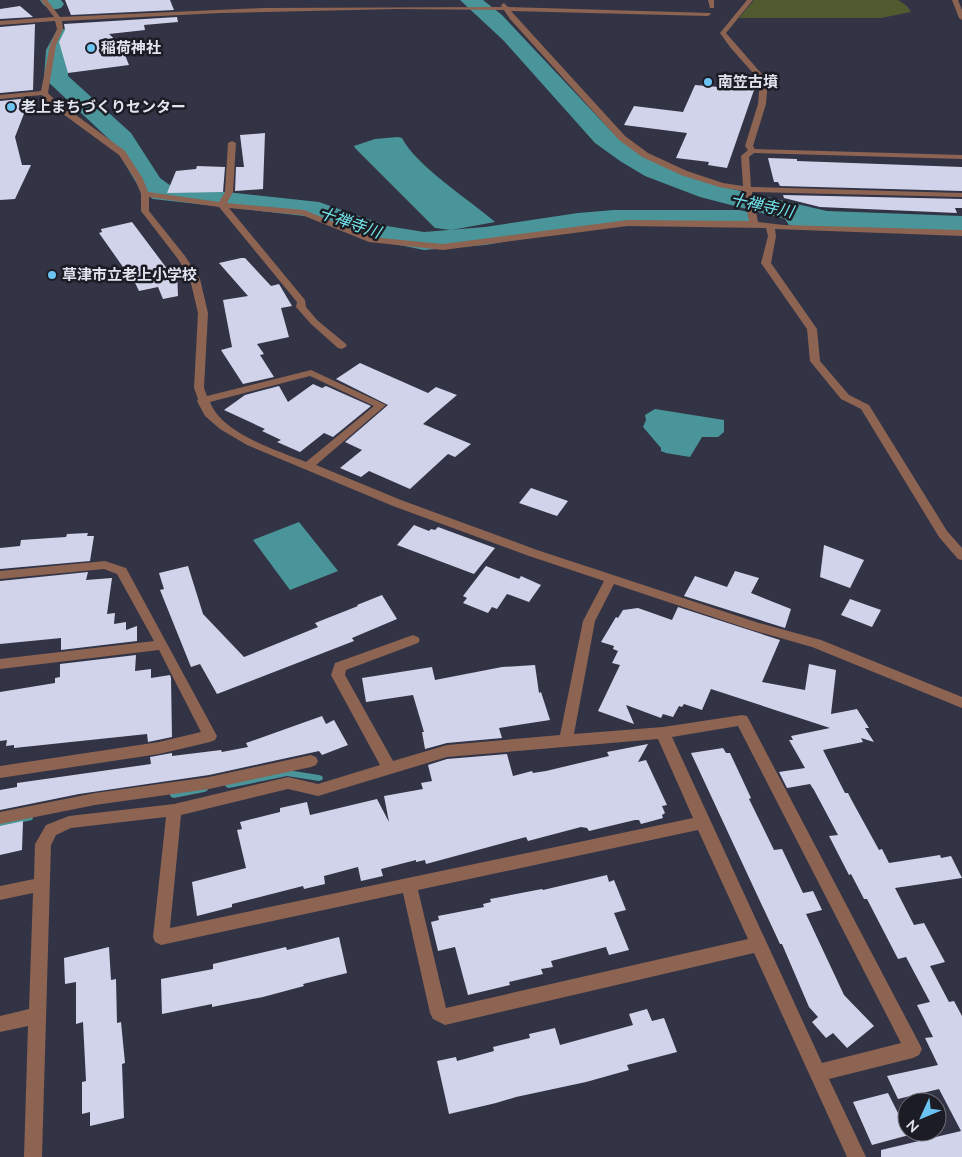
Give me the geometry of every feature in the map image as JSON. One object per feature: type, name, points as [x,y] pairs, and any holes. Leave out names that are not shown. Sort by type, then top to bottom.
[{"type":"street","points":[[44,0],[58,18],[60,29],[53,45],[44,93],[51,102],[122,153],[139,179],[145,194],[145,210],[182,258],[195,280],[203,313],[198,377],[202,401],[209,414],[224,427],[251,444],[416,510],[611,578],[757,626],[816,643],[962,703]]},
{"type":"street","points":[[250,10],[259,0]]},
{"type":"street","points":[[496,0],[622,138],[645,155],[684,173],[748,193],[962,194]]},
{"type":"street","points":[[750,0],[723,33],[728,42],[749,62],[764,81],[762,104],[748,146],[752,151]]},
{"type":"street","points":[[956,0],[962,18]]},
{"type":"street","points":[[0,23],[58,18],[250,10],[451,8],[708,14]]},
{"type":"street","points":[[0,97],[44,93]]},
{"type":"street","points":[[224,201],[229,192],[232,144]]},
{"type":"street","points":[[754,224],[748,193],[745,156],[752,151],[962,156]]},
{"type":"street","points":[[145,194],[224,201],[304,213],[369,239],[443,247],[628,223],[754,224],[770,228],[962,233]]},
{"type":"street","points":[[224,201],[246,236],[302,302],[301,307],[314,322],[342,346]]},
{"type":"street","points":[[770,228],[772,236],[766,263],[812,329],[815,361],[845,397],[865,407],[943,534],[962,556]]},
{"type":"street","points":[[202,401],[311,373],[381,405],[307,467]]},
{"type":"street","points":[[0,576],[106,565],[122,572],[163,645],[210,736],[160,748],[0,772]]},
{"type":"street","points":[[566,740],[589,621],[611,578]]},
{"type":"street","points":[[389,768],[338,675],[340,667],[413,640]]},
{"type":"street","points":[[0,664],[163,645]]},
{"type":"street","points":[[33,1157],[43,844],[51,830],[69,822],[174,810],[288,783],[318,790],[447,752],[566,740],[663,733],[742,720],[913,1049],[816,1073]]},
{"type":"street","points":[[663,733],[701,822],[759,944],[816,1073],[857,1157]]},
{"type":"street","points":[[0,818],[95,799],[209,783],[311,761]]},
{"type":"street","points":[[174,810],[162,937],[701,822]]},
{"type":"street","points":[[0,893],[42,884]]},
{"type":"street","points":[[409,885],[439,1013],[445,1017],[759,944]]},
{"type":"street","points":[[0,1024],[39,1015]]},
{"type":"shaded area","points":[[754,0],[898,0],[907,6],[911,12],[881,18],[739,18]]},
{"type":"shaded area","points":[[402,138],[409,149],[431,171],[495,222],[451,230],[435,228],[354,146],[375,139]]},
{"type":"shaded area","points":[[655,409],[724,420],[724,432],[718,437],[702,437],[690,457],[666,453],[661,451],[661,448],[643,427],[646,420],[645,415]]},
{"type":"shaded area","points":[[299,522],[338,571],[290,590],[253,540]]},
{"type":"building","points":[[65,0],[170,0],[174,10],[71,15]]},
{"type":"building","points":[[20,6],[33,17],[0,19],[0,9]]},
{"type":"building","points":[[177,17],[178,22],[144,25],[145,30],[109,34],[121,45],[129,65],[68,73],[59,42],[65,30],[64,24]]},
{"type":"building","points":[[35,24],[33,90],[0,93],[0,27]]},
{"type":"building","points":[[695,85],[754,90],[727,168],[708,165],[709,162],[676,158],[687,133],[624,125],[634,106],[683,112]]},
{"type":"building","points":[[30,98],[15,137],[22,165],[31,165],[15,199],[0,200],[0,101]]},
{"type":"building","points":[[265,133],[263,189],[235,191],[236,167],[244,167],[240,135]]},
{"type":"building","points":[[768,158],[797,159],[797,161],[962,167],[962,191],[780,186],[778,182],[774,182]]},
{"type":"building","points":[[197,166],[225,167],[223,192],[167,193],[176,171],[196,169]]},
{"type":"building","points":[[783,195],[962,199],[962,208],[955,208],[957,213],[820,207],[784,198]]},
{"type":"building","points":[[132,222],[168,270],[177,269],[178,296],[163,299],[158,287],[139,291],[127,266],[123,267],[99,233],[102,232],[101,229]]},
{"type":"building","points":[[245,258],[271,286],[279,284],[292,306],[281,308],[289,337],[257,344],[264,354],[260,355],[274,377],[243,384],[221,350],[232,347],[223,300],[248,296],[219,263]]},
{"type":"building","points":[[360,363],[428,393],[436,387],[457,395],[423,424],[471,444],[455,457],[448,454],[410,489],[369,471],[361,477],[340,468],[362,450],[345,442],[388,405],[336,379]]},
{"type":"building","points":[[313,384],[322,388],[326,386],[371,406],[333,437],[324,433],[300,452],[277,442],[281,440],[262,431],[265,429],[224,410],[245,395],[279,386],[288,402]]},
{"type":"building","points":[[531,488],[568,501],[557,516],[519,503]]},
{"type":"building","points":[[414,525],[429,531],[431,529],[435,530],[438,527],[495,548],[474,574],[397,545]]},
{"type":"building","points":[[88,533],[87,536],[94,536],[90,561],[0,569],[0,548],[20,546],[21,540],[66,537],[67,534]]},
{"type":"building","points":[[824,545],[864,560],[850,588],[820,577]]},
{"type":"building","points":[[188,566],[203,614],[244,657],[318,627],[315,623],[382,595],[397,619],[352,638],[354,641],[217,694],[200,664],[191,667],[160,590],[164,589],[159,573]]},
{"type":"building","points":[[486,566],[519,579],[521,576],[541,585],[529,602],[507,594],[497,609],[492,607],[488,613],[463,603],[467,598],[463,596]]},
{"type":"building","points":[[735,571],[759,578],[751,593],[791,609],[785,628],[684,596],[695,576],[727,587]]},
{"type":"building","points":[[88,572],[86,580],[112,578],[107,614],[115,613],[114,624],[126,622],[126,630],[137,626],[137,641],[61,650],[61,638],[0,644],[0,581]]},
{"type":"building","points":[[850,599],[881,610],[872,627],[841,615]]},
{"type":"building","points":[[678,607],[780,640],[762,682],[805,690],[809,664],[836,670],[831,714],[857,709],[869,728],[865,728],[874,742],[861,738],[863,742],[823,750],[845,793],[848,793],[879,850],[882,849],[889,863],[940,855],[941,858],[951,856],[962,878],[895,888],[914,925],[924,923],[945,962],[930,966],[949,1002],[954,1001],[962,1016],[962,1157],[881,1157],[881,1150],[915,1142],[947,1142],[947,1134],[961,1131],[947,1104],[947,1092],[941,1092],[939,1089],[927,1092],[897,1092],[897,1097],[887,1076],[938,1065],[925,1038],[933,1037],[917,1005],[930,1002],[906,957],[898,959],[867,899],[864,899],[851,874],[849,875],[829,836],[838,835],[814,790],[810,784],[787,788],[779,772],[805,768],[789,740],[793,740],[791,736],[830,728],[711,689],[702,710],[684,704],[682,707],[679,706],[673,717],[663,714],[661,718],[626,705],[634,724],[598,711],[620,665],[612,663],[618,651],[613,649],[614,646],[601,642],[616,617],[618,618],[623,610],[638,608],[672,620]]},
{"type":"building","points":[[136,655],[135,671],[151,669],[151,678],[170,675],[172,737],[148,742],[147,734],[14,748],[14,745],[6,746],[7,740],[0,741],[0,692],[55,683],[55,678],[60,677],[60,664]]},
{"type":"building","points":[[535,665],[539,693],[541,692],[550,720],[499,728],[502,738],[447,743],[425,749],[422,732],[424,732],[413,695],[366,702],[362,678],[432,667],[435,680],[502,667]]},
{"type":"building","points":[[322,716],[326,724],[334,720],[348,745],[322,755],[319,751],[209,775],[79,794],[0,810],[0,790],[17,787],[17,783],[151,764],[150,757],[172,753],[172,756],[221,750],[222,752],[248,747],[246,743]]},
{"type":"building","points":[[648,744],[638,762],[646,760],[667,805],[662,806],[665,813],[662,815],[663,818],[641,824],[639,820],[635,820],[589,831],[587,828],[581,827],[528,841],[526,837],[426,864],[425,860],[416,862],[416,860],[381,869],[383,876],[361,881],[358,867],[324,876],[325,884],[304,889],[303,886],[232,904],[232,907],[197,916],[192,882],[246,868],[237,830],[242,829],[240,822],[280,812],[280,808],[307,802],[310,815],[377,799],[389,822],[384,796],[423,789],[421,783],[432,781],[428,765],[447,759],[507,754],[513,776],[532,771],[533,773],[546,771],[609,756],[607,752]]},
{"type":"building","points":[[723,748],[726,753],[730,753],[751,798],[749,799],[774,850],[782,849],[803,893],[813,891],[822,910],[806,914],[844,995],[874,1026],[847,1048],[833,1033],[826,1038],[812,1022],[818,1017],[809,1007],[782,944],[780,944],[691,753]]},
{"type":"building","points":[[23,821],[22,850],[0,855],[0,826]]},
{"type":"building","points":[[607,875],[609,882],[614,880],[626,910],[614,913],[629,950],[609,955],[606,947],[551,961],[553,967],[541,969],[543,974],[509,982],[510,985],[468,995],[455,947],[438,951],[431,922],[439,920],[438,916],[484,907],[483,904],[491,902],[490,899],[543,890]]},
{"type":"building","points":[[339,937],[347,973],[303,984],[304,986],[263,997],[212,1007],[212,1004],[162,1014],[161,979],[213,969],[213,964],[286,947],[287,950]]},
{"type":"building","points":[[109,947],[111,980],[116,979],[117,1023],[121,1022],[125,1063],[122,1064],[124,1118],[90,1126],[90,1112],[82,1114],[82,1082],[86,1081],[83,1022],[76,1024],[76,982],[65,984],[64,958]]},
{"type":"building","points":[[647,1009],[652,1021],[664,1018],[677,1052],[627,1065],[629,1070],[586,1082],[449,1114],[437,1061],[456,1057],[457,1061],[494,1051],[493,1047],[530,1038],[529,1034],[555,1028],[560,1045],[633,1025],[629,1014]]},
{"type":"building","points":[[888,1093],[897,1111],[897,1138],[872,1145],[853,1102]]},
{"type":"waterway","name":"十禅寺川","points":[[50,0],[54,4]]},
{"type":"waterway","name":"十禅寺川","points":[[470,0],[495,19],[511,35],[604,138],[629,156],[655,170],[710,192],[827,219]]},
{"type":"waterway","name":"十禅寺川","points":[[65,35],[57,50],[56,78],[122,138],[150,183],[163,193],[319,210],[380,233],[424,241],[485,236],[578,221],[614,218],[739,218]]},
{"type":"waterway","name":"十禅寺川","points":[[799,219],[827,219]]},
{"type":"waterway","name":"十禅寺川","points":[[827,219],[962,225]]},
{"type":"waterway","points":[[229,785],[287,773],[319,778]]},
{"type":"waterway","points":[[174,795],[204,789]]},
{"type":"waterway","points":[[0,823],[29,818]]},
{"type":"place","name":"稲荷神社","points":[[91,48]]},
{"type":"place","name":"南笠古墳","points":[[708,82]]},
{"type":"place","name":"老上まちづくりセンター","points":[[11,107]]},
{"type":"place","name":"草津市立老上小学校","points":[[52,275]]}]
